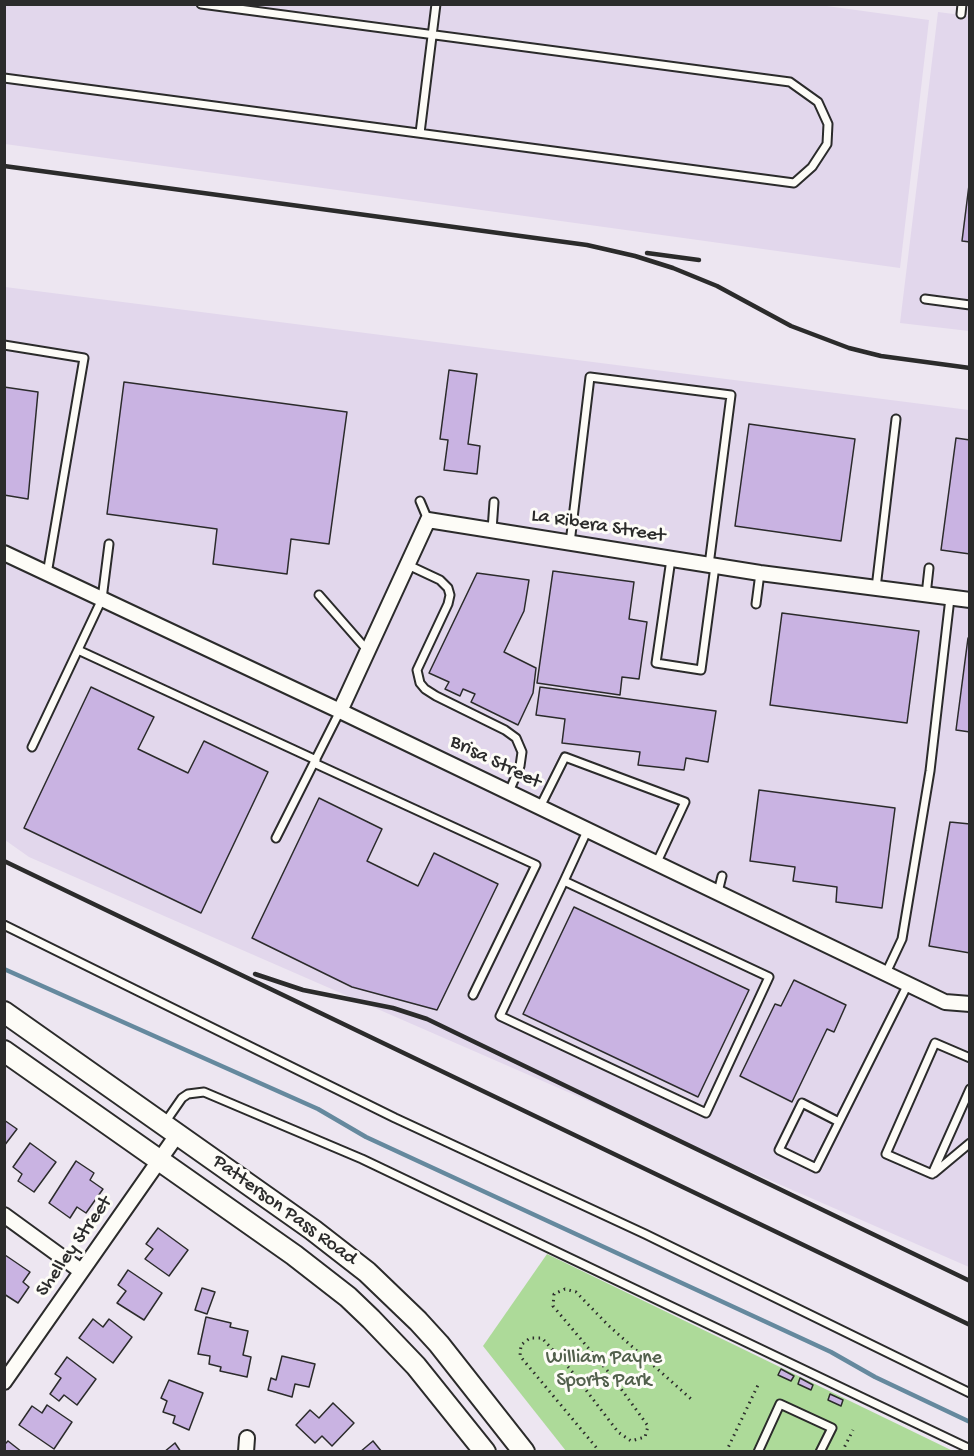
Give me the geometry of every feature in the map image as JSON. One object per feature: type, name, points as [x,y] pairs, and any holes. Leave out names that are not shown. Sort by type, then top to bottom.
[{"type":"main road","name":"Patterson Pass Road","points":[[4,1012],[331,1243],[392,1295],[439,1344],[524,1452]]},
{"type":"main road","name":"Patterson Pass Road","points":[[4,1051],[294,1255],[356,1304],[416,1365],[485,1452]]},
{"type":"street","name":"La Ribera Street","points":[[428,520],[760,573],[969,600]]},
{"type":"street","points":[[340,711],[428,520]]},
{"type":"street","name":"Brisa Street","points":[[4,553],[588,829],[945,1002],[969,1004]]},
{"type":"street","name":"Shelley Street","points":[[4,1382],[160,1160],[170,1130]]},
{"type":"street","points":[[4,1215],[81,1270]]},
{"type":"lane","points":[[4,78],[794,183],[812,167],[827,144],[828,124],[818,102],[790,82],[201,4]]},
{"type":"lane","points":[[420,133],[436,4]]},
{"type":"lane","points":[[961,14],[963,4]]},
{"type":"lane","points":[[925,299],[969,305]]},
{"type":"lane","points":[[4,345],[84,357],[47,574]]},
{"type":"lane","points":[[570,543],[590,377],[731,395],[701,669],[656,663],[671,559]]},
{"type":"lane","points":[[876,588],[896,418]]},
{"type":"lane","points":[[420,501],[428,520]]},
{"type":"lane","points":[[492,530],[494,502]]},
{"type":"lane","points":[[32,747],[102,598],[109,544]]},
{"type":"lane","points":[[408,565],[440,580],[448,588],[450,595],[417,670],[420,683],[436,696],[505,730],[516,738],[522,752],[520,765],[509,792]]},
{"type":"lane","points":[[926,595],[929,568]]},
{"type":"lane","points":[[756,604],[760,573]]},
{"type":"lane","points":[[319,595],[368,651]]},
{"type":"lane","points":[[886,973],[902,939],[930,771],[950,598]]},
{"type":"lane","points":[[78,650],[536,865],[473,995]]},
{"type":"lane","points":[[276,838],[340,711]]},
{"type":"lane","points":[[540,807],[565,757],[685,802],[657,862]]},
{"type":"lane","points":[[564,881],[769,977],[706,1113],[500,1016],[588,829]]},
{"type":"lane","points":[[718,892],[722,876]]},
{"type":"lane","points":[[4,925],[395,1118],[645,1234],[969,1393]]},
{"type":"lane","points":[[839,1122],[802,1103],[778,1150],[816,1168],[839,1122],[908,984]]},
{"type":"lane","points":[[932,1174],[886,1154],[935,1043],[969,1058]]},
{"type":"lane","points":[[932,1174],[969,1089]]},
{"type":"lane","points":[[170,1130],[182,1098],[188,1094],[204,1092],[372,1164],[969,1449]]},
{"type":"lane","points":[[932,1174],[969,1143]]},
{"type":"lane","points":[[758,1452],[780,1404],[832,1428],[820,1452]]},
{"type":"path","points":[[600,1452],[520,1356],[521,1345],[530,1338],[542,1338],[618,1432],[631,1441],[645,1437],[648,1426],[611,1375],[553,1306],[554,1294],[565,1289],[576,1292],[608,1325],[691,1399]]},
{"type":"path","points":[[726,1452],[758,1385]]},
{"type":"path","points":[[743,1404],[749,1404]]},
{"type":"path","points":[[842,1452],[853,1430]]},
{"type":"shaded area","points":[[812,4],[929,20],[900,268],[5,144],[5,5]]},
{"type":"shaded area","points":[[938,12],[969,16],[969,331],[900,323]]},
{"type":"shaded area","points":[[5,287],[969,410],[969,1267],[29,857],[5,840]]},
{"type":"green space","name":"William Payne Sports Park","points":[[547,1254],[953,1451],[566,1451],[483,1346]]},
{"type":"building","points":[[970,177],[970,242],[962,241]]},
{"type":"building","points":[[449,370],[477,374],[468,444],[480,446],[477,474],[444,470],[448,440],[440,439]]},
{"type":"building","points":[[124,382],[347,412],[329,544],[291,539],[287,574],[213,564],[217,529],[107,514]]},
{"type":"building","points":[[4,387],[38,392],[28,499],[4,495]]},
{"type":"building","points":[[749,424],[855,439],[841,541],[735,526]]},
{"type":"building","points":[[956,438],[970,440],[970,554],[941,550]]},
{"type":"building","points":[[553,571],[634,582],[629,619],[647,622],[639,679],[622,677],[620,695],[537,683]]},
{"type":"building","points":[[477,573],[529,580],[524,611],[504,652],[536,668],[533,693],[518,725],[471,702],[475,694],[463,689],[460,696],[445,689],[449,682],[429,673]]},
{"type":"building","points":[[782,613],[919,631],[907,723],[770,705]]},
{"type":"building","points":[[968,638],[970,638],[970,732],[956,730]]},
{"type":"building","points":[[91,687],[154,717],[138,749],[188,773],[204,741],[268,772],[201,913],[24,828]]},
{"type":"building","points":[[540,687],[716,711],[708,762],[686,758],[684,770],[638,765],[640,752],[562,743],[565,719],[536,715]]},
{"type":"building","points":[[759,790],[895,808],[882,908],[836,902],[837,887],[793,881],[795,867],[750,861]]},
{"type":"building","points":[[319,798],[382,829],[367,861],[418,886],[434,853],[498,884],[437,1010],[352,987],[252,938]]},
{"type":"building","points":[[950,822],[970,824],[970,953],[929,946]]},
{"type":"building","points":[[574,907],[749,990],[698,1097],[523,1014]]},
{"type":"building","points":[[794,980],[846,1005],[834,1032],[827,1029],[792,1102],[740,1076],[775,1004],[781,1006]]},
{"type":"building","points":[[4,1120],[17,1129],[4,1146]]},
{"type":"building","points":[[30,1143],[56,1162],[34,1192],[18,1181],[22,1174],[13,1167]]},
{"type":"building","points":[[76,1161],[94,1173],[90,1180],[103,1189],[86,1213],[77,1207],[70,1218],[49,1203]]},
{"type":"building","points":[[158,1228],[188,1250],[169,1276],[145,1259],[153,1249],[146,1244]]},
{"type":"building","points":[[5,1255],[30,1272],[23,1282],[29,1287],[18,1303],[4,1294]]},
{"type":"building","points":[[128,1270],[162,1293],[144,1320],[117,1303],[126,1291],[118,1285]]},
{"type":"building","points":[[202,1288],[215,1292],[207,1314],[195,1310]]},
{"type":"building","points":[[206,1317],[231,1323],[230,1327],[248,1331],[243,1355],[251,1357],[247,1377],[220,1371],[221,1367],[209,1364],[210,1356],[198,1354]]},
{"type":"building","points":[[93,1319],[103,1327],[109,1319],[132,1337],[113,1363],[79,1338]]},
{"type":"building","points":[[282,1356],[315,1364],[309,1387],[295,1384],[292,1397],[268,1390],[271,1378],[276,1380]]},
{"type":"building","points":[[67,1357],[96,1379],[77,1405],[64,1395],[59,1401],[50,1394],[61,1378],[55,1374]]},
{"type":"building","points":[[781,1369],[794,1376],[791,1381],[778,1375]]},
{"type":"building","points":[[800,1378],[813,1385],[811,1390],[798,1384]]},
{"type":"building","points":[[169,1380],[203,1393],[189,1430],[173,1423],[175,1416],[163,1412],[167,1401],[161,1398]]},
{"type":"building","points":[[830,1394],[843,1400],[841,1406],[828,1400]]},
{"type":"building","points":[[333,1403],[354,1423],[332,1446],[322,1436],[315,1443],[296,1425],[310,1410],[319,1418]]},
{"type":"building","points":[[47,1405],[72,1422],[54,1449],[19,1425],[32,1406],[42,1413]]},
{"type":"building","points":[[8,1441],[22,1452],[4,1452],[4,1445]]},
{"type":"building","points":[[373,1441],[382,1452],[360,1452]]},
{"type":"building","points":[[175,1443],[181,1452],[164,1452]]},
{"type":"waterway","points":[[4,969],[318,1109],[366,1137],[831,1352],[875,1377],[970,1422]]},
{"type":"railway","points":[[4,166],[587,245],[673,268],[717,286],[791,326],[849,348],[881,356],[970,368]]},
{"type":"railway","points":[[647,253],[699,260]]},
{"type":"railway","points":[[4,861],[970,1325]]},
{"type":"railway","points":[[255,974],[303,990],[393,1008],[427,1019],[970,1281]]}]
